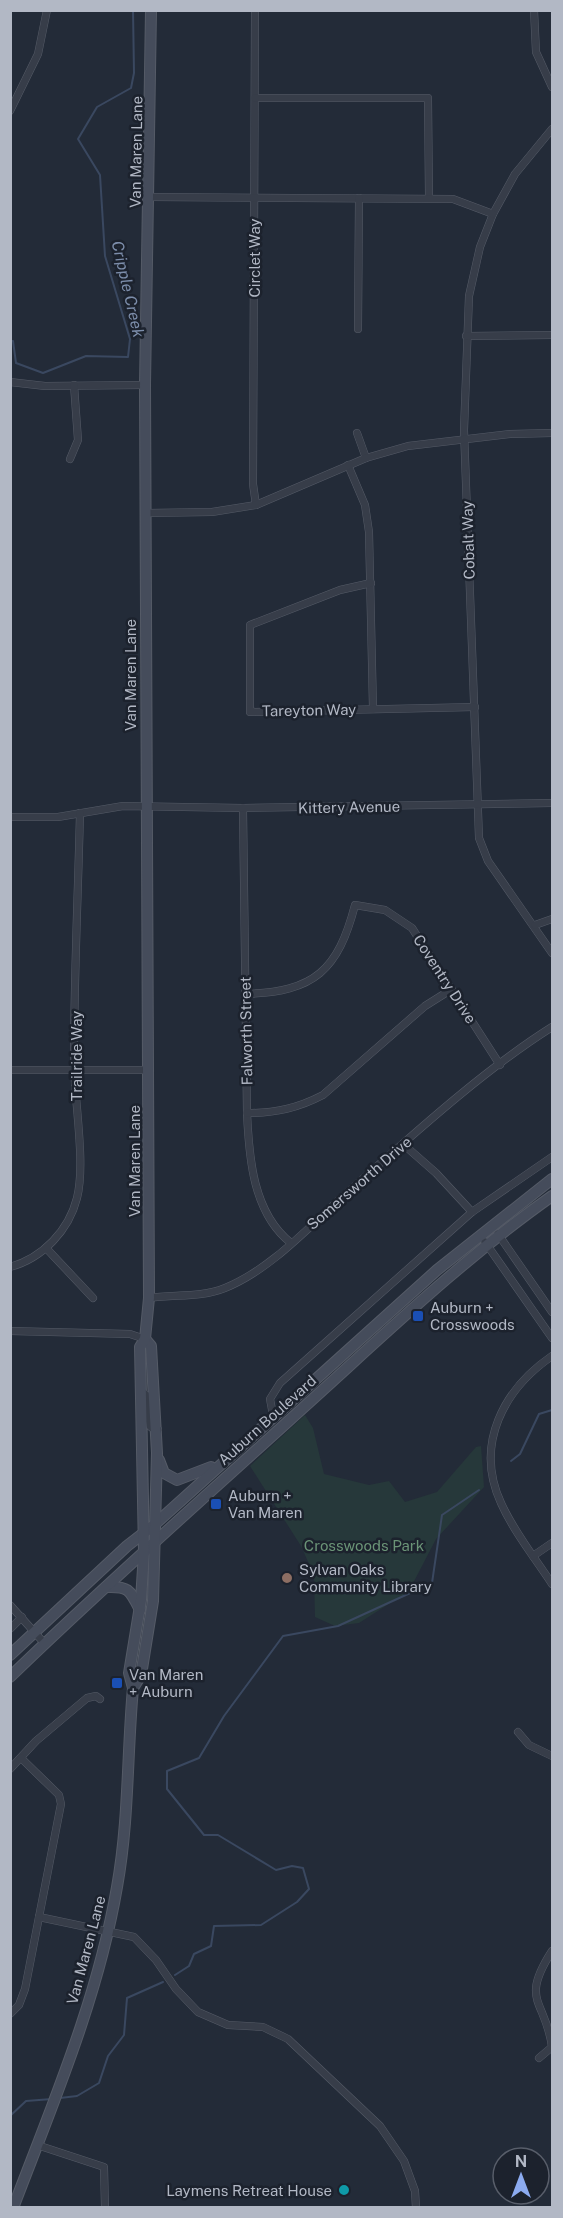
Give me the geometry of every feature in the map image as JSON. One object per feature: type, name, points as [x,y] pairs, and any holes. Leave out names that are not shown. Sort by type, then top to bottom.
[{"type":"main road","name":"Van Maren Lane","points":[[13,2208],[91,1995],[109,1932],[125,1823],[133,1688],[129,1672],[140,1610],[144,1552],[140,1347],[145,1339],[149,1298],[149,1070],[145,806],[145,385],[150,197],[151,10]]},
{"type":"main road","name":"Auburn Boulevard","points":[[10,1655],[273,1415],[480,1235],[552,1179]]},
{"type":"main road","name":"Auburn Boulevard","points":[[10,1677],[144,1552],[405,1316],[488,1245],[552,1196]]},
{"type":"main road","name":"Van Maren Lane","points":[[133,1688],[141,1675],[153,1601],[157,1430],[152,1346],[145,1339]]},
{"type":"main road","points":[[157,1453],[164,1473],[177,1480],[222,1462]]},
{"type":"main road","points":[[106,1587],[120,1586],[131,1591],[140,1610]]},
{"type":"street","points":[[10,111],[38,54],[47,10]]},
{"type":"street","name":"Circlet Way","points":[[255,10],[253,484],[256,505]]},
{"type":"street","points":[[534,10],[536,52],[552,87]]},
{"type":"street","points":[[255,98],[428,98],[429,198]]},
{"type":"street","name":"Cobalt Way","points":[[552,129],[515,174],[492,214],[472,276],[466,336],[465,440],[477,826],[483,850],[552,953]]},
{"type":"street","points":[[150,197],[429,198],[459,200],[492,214]]},
{"type":"street","points":[[358,329],[359,198]]},
{"type":"street","points":[[466,336],[552,335]]},
{"type":"street","points":[[10,382],[145,385]]},
{"type":"street","points":[[70,459],[78,440],[74,385]]},
{"type":"street","points":[[357,433],[366,458]]},
{"type":"street","points":[[146,513],[212,512],[256,505],[366,458],[408,446],[510,434],[552,433]]},
{"type":"street","points":[[348,465],[368,518],[373,709]]},
{"type":"street","name":"Tareyton Way","points":[[371,583],[340,590],[250,625],[250,711],[475,707]]},
{"type":"street","name":"Kittery Avenue","points":[[10,817],[58,816],[105,808],[145,806],[243,808],[552,803]]},
{"type":"street","name":"Falworth Street","points":[[243,808],[247,1113],[251,1162],[255,1181],[269,1217],[279,1234],[291,1243]]},
{"type":"street","name":"Trailride Way","points":[[10,1267],[29,1260],[57,1238],[72,1214],[80,1181],[74,1069],[80,813]]},
{"type":"street","name":"Coventry Drive","points":[[245,994],[288,989],[319,974],[341,949],[355,905],[380,908],[402,919],[420,937],[500,1065]]},
{"type":"street","points":[[535,925],[552,919]]},
{"type":"street","points":[[247,1113],[280,1112],[305,1104],[322,1095],[425,1006],[452,989]]},
{"type":"street","name":"Somersworth Drive","points":[[149,1298],[202,1295],[226,1288],[258,1269],[291,1243],[403,1144],[500,1065],[552,1027]]},
{"type":"street","points":[[10,1070],[149,1070]]},
{"type":"street","points":[[403,1144],[436,1173],[472,1212]]},
{"type":"street","points":[[273,1415],[270,1399],[280,1383],[472,1212],[552,1157]]},
{"type":"street","points":[[492,1225],[552,1312]]},
{"type":"street","points":[[480,1235],[552,1338]]},
{"type":"street","points":[[46,1248],[93,1298]]},
{"type":"street","points":[[10,1331],[130,1334],[145,1339]]},
{"type":"street","points":[[552,1356],[517,1386],[498,1419],[492,1441],[491,1463],[500,1501],[552,1584]]},
{"type":"street","points":[[141,1392],[148,1398],[151,1426],[157,1430]]},
{"type":"street","points":[[533,1556],[552,1543]]},
{"type":"street","points":[[10,1605],[36,1631],[45,1644]]},
{"type":"street","points":[[10,1629],[21,1617]]},
{"type":"street","points":[[10,1769],[36,1740],[87,1698],[99,1699]]},
{"type":"street","points":[[518,1732],[529,1745],[552,1756]]},
{"type":"street","points":[[10,2014],[23,1997],[62,1804],[59,1795],[21,1758]]},
{"type":"street","points":[[39,1917],[134,1937],[156,1960],[176,1989],[198,2012],[228,2025],[263,2027],[288,2039],[380,2126],[404,2161],[415,2191],[416,2208]]},
{"type":"street","points":[[539,2058],[552,2047],[550,2034],[535,1999],[536,1986],[552,1951]]},
{"type":"street","points":[[37,2145],[104,2167],[105,2208]]},
{"type":"green space","name":"Crosswoods Park","points":[[305,1415],[313,1428],[324,1474],[369,1485],[389,1481],[405,1502],[437,1492],[476,1447],[481,1446],[484,1487],[436,1539],[409,1591],[359,1623],[335,1626],[315,1617],[314,1575],[301,1546],[250,1466]]},
{"type":"waterway","name":"Cripple Creek","points":[[10,341],[13,341],[16,363],[43,373],[86,356],[128,357],[130,339],[105,256],[100,175],[78,139],[97,107],[131,88],[134,73],[133,10]]},
{"type":"waterway","points":[[511,1461],[520,1454],[539,1414],[552,1410]]},
{"type":"waterway","points":[[175,1975],[189,1966],[194,1954],[211,1946],[214,1926],[261,1925],[297,1902],[309,1889],[303,1868],[292,1866],[276,1870],[218,1835],[204,1835],[167,1789],[167,1771],[199,1758],[224,1716],[283,1636],[338,1626],[432,1583],[442,1515],[479,1490]]},
{"type":"waterway","points":[[60,2098],[77,2096],[99,2083],[108,2056],[124,2035],[127,1998],[163,1982]]},
{"type":"waterway","points":[[10,2116],[26,2101],[52,2099]]},
{"type":"place","name":"Auburn + Crosswoods","points":[[418,1316]]},
{"type":"place","name":"Auburn + Van Maren","points":[[216,1504]]},
{"type":"place","name":"Sylvan Oaks Community Library","points":[[287,1578]]},
{"type":"place","name":"Van Maren + Auburn","points":[[117,1683]]},
{"type":"place","name":"Laymens Retreat House","points":[[344,2190]]}]
